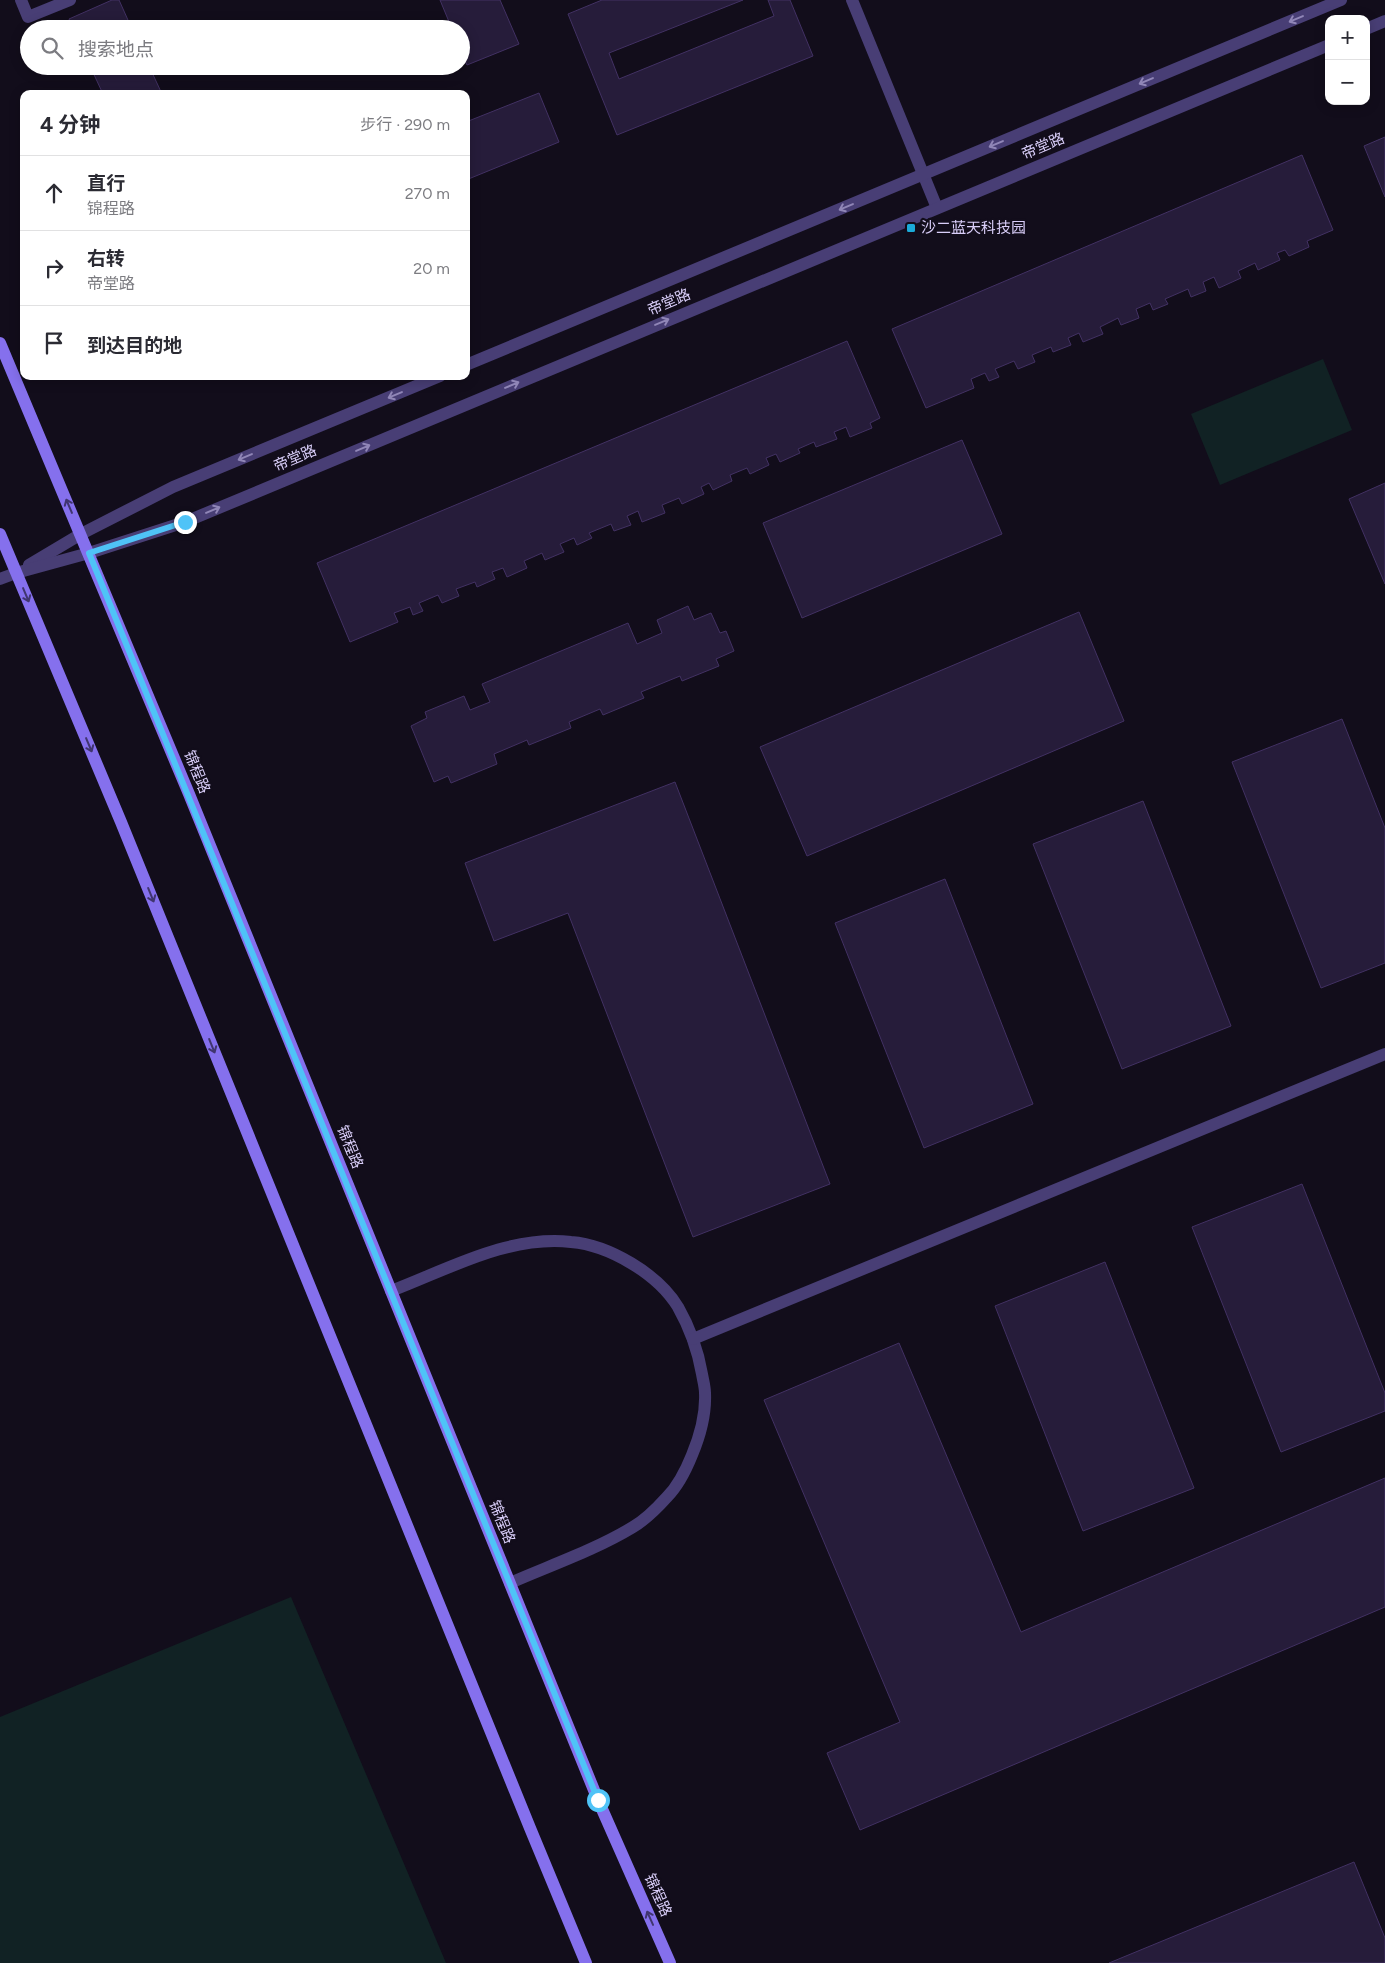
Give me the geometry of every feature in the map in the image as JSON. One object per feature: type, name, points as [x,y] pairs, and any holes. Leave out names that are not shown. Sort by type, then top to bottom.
[{"type":"main road","name":"锦程路","points":[[0,342],[89,553],[392,1291],[598,1800],[670,1963]]},
{"type":"main road","points":[[0,534],[125,831],[586,1963]]},
{"type":"street","points":[[20,0],[28,17],[70,0]]},
{"type":"street","points":[[852,0],[936,208]]},
{"type":"street","name":"帝堂路","points":[[470,363],[1341,0]]},
{"type":"street","points":[[1370,27],[1385,21]]},
{"type":"street","name":"帝堂路","points":[[0,579],[185,522],[1325,47]]},
{"type":"street","name":"帝堂路","points":[[16,573],[81,534],[173,487],[430,380]]},
{"type":"street","points":[[693,1339],[1385,1054]]},
{"type":"street","points":[[392,1291],[500,1248],[536,1241],[572,1242],[602,1249],[625,1260],[659,1285],[677,1306],[693,1339],[700,1361],[705,1393],[700,1436],[684,1474],[668,1496],[635,1526],[606,1541],[510,1583]]},
{"type":"shaded area","points":[[1323,359],[1352,430],[1220,485],[1191,414]]},
{"type":"shaded area","points":[[291,1597],[446,1963],[0,1963],[0,1717]]},
{"type":"building","points":[[112,0],[119,0],[128,20],[69,20]]},
{"type":"building","points":[[440,0],[500,0],[519,44],[470,64],[470,20],[448,20]]},
{"type":"building","points":[[602,0],[743,0],[609,53],[619,79],[774,16],[768,0],[790,0],[813,56],[617,135],[568,14]]},
{"type":"building","points":[[94,75],[153,75],[160,90],[101,90]]},
{"type":"building","points":[[539,93],[559,142],[470,178],[470,120]]},
{"type":"building","points":[[1385,137],[1385,197],[1364,146]]},
{"type":"building","points":[[1302,155],[1333,230],[1307,241],[1309,247],[1289,256],[1285,250],[1277,253],[1280,260],[1258,270],[1255,263],[1238,271],[1241,278],[1219,288],[1214,277],[1203,282],[1206,291],[1191,297],[1188,289],[1165,299],[1168,304],[1153,310],[1150,303],[1136,309],[1139,318],[1121,325],[1118,318],[1100,327],[1103,334],[1083,342],[1079,333],[1068,338],[1071,345],[1053,352],[1051,347],[1032,355],[1035,362],[1018,369],[1014,361],[995,369],[999,377],[989,381],[985,373],[971,379],[974,388],[926,408],[892,329]]},
{"type":"building","points":[[847,341],[880,418],[870,423],[872,428],[850,437],[846,427],[834,432],[837,439],[816,447],[814,442],[798,449],[800,453],[780,462],[776,454],[766,458],[769,465],[750,474],[747,468],[730,475],[732,481],[713,490],[709,483],[701,487],[704,494],[682,504],[679,498],[662,505],[665,513],[642,522],[638,511],[627,516],[631,525],[614,531],[611,524],[589,533],[592,538],[577,545],[574,538],[560,544],[564,552],[545,560],[542,553],[524,561],[527,568],[507,577],[503,568],[492,572],[495,579],[477,587],[475,582],[456,589],[459,596],[442,603],[438,595],[419,603],[423,611],[413,615],[410,607],[394,613],[398,622],[350,642],[317,563]]},
{"type":"building","points":[[962,440],[1002,534],[802,618],[763,523]]},
{"type":"building","points":[[1385,483],[1385,584],[1349,499]]},
{"type":"building","points":[[688,606],[694,620],[711,613],[720,633],[726,631],[734,651],[716,659],[719,666],[682,681],[680,676],[641,692],[644,698],[603,715],[600,709],[569,722],[571,728],[529,745],[527,740],[494,754],[497,764],[451,783],[448,776],[434,782],[411,726],[427,718],[425,712],[464,696],[470,710],[490,702],[482,684],[628,623],[637,644],[662,633],[657,620]]},
{"type":"building","points":[[1079,612],[1124,721],[807,856],[760,747]]},
{"type":"building","points":[[1342,719],[1385,828],[1385,963],[1321,988],[1232,762]]},
{"type":"building","points":[[675,782],[830,1184],[693,1237],[568,913],[494,941],[465,863]]},
{"type":"building","points":[[1143,801],[1231,1026],[1122,1069],[1033,844]]},
{"type":"building","points":[[945,879],[1033,1104],[924,1148],[835,923]]},
{"type":"building","points":[[1302,1184],[1385,1393],[1385,1411],[1281,1452],[1192,1227]]},
{"type":"building","points":[[1105,1262],[1194,1488],[1083,1531],[995,1306]]},
{"type":"building","points":[[899,1343],[1021,1632],[1385,1478],[1385,1607],[860,1830],[827,1753],[900,1722],[764,1400]]},
{"type":"building","points":[[1354,1862],[1385,1938],[1385,1963],[1109,1963]]},
{"type":"place","name":"沙二蓝天科技园","points":[[911,228]]},
{"type":"route","points":[[185,522],[89,553],[189,794],[598,1800]]}]
